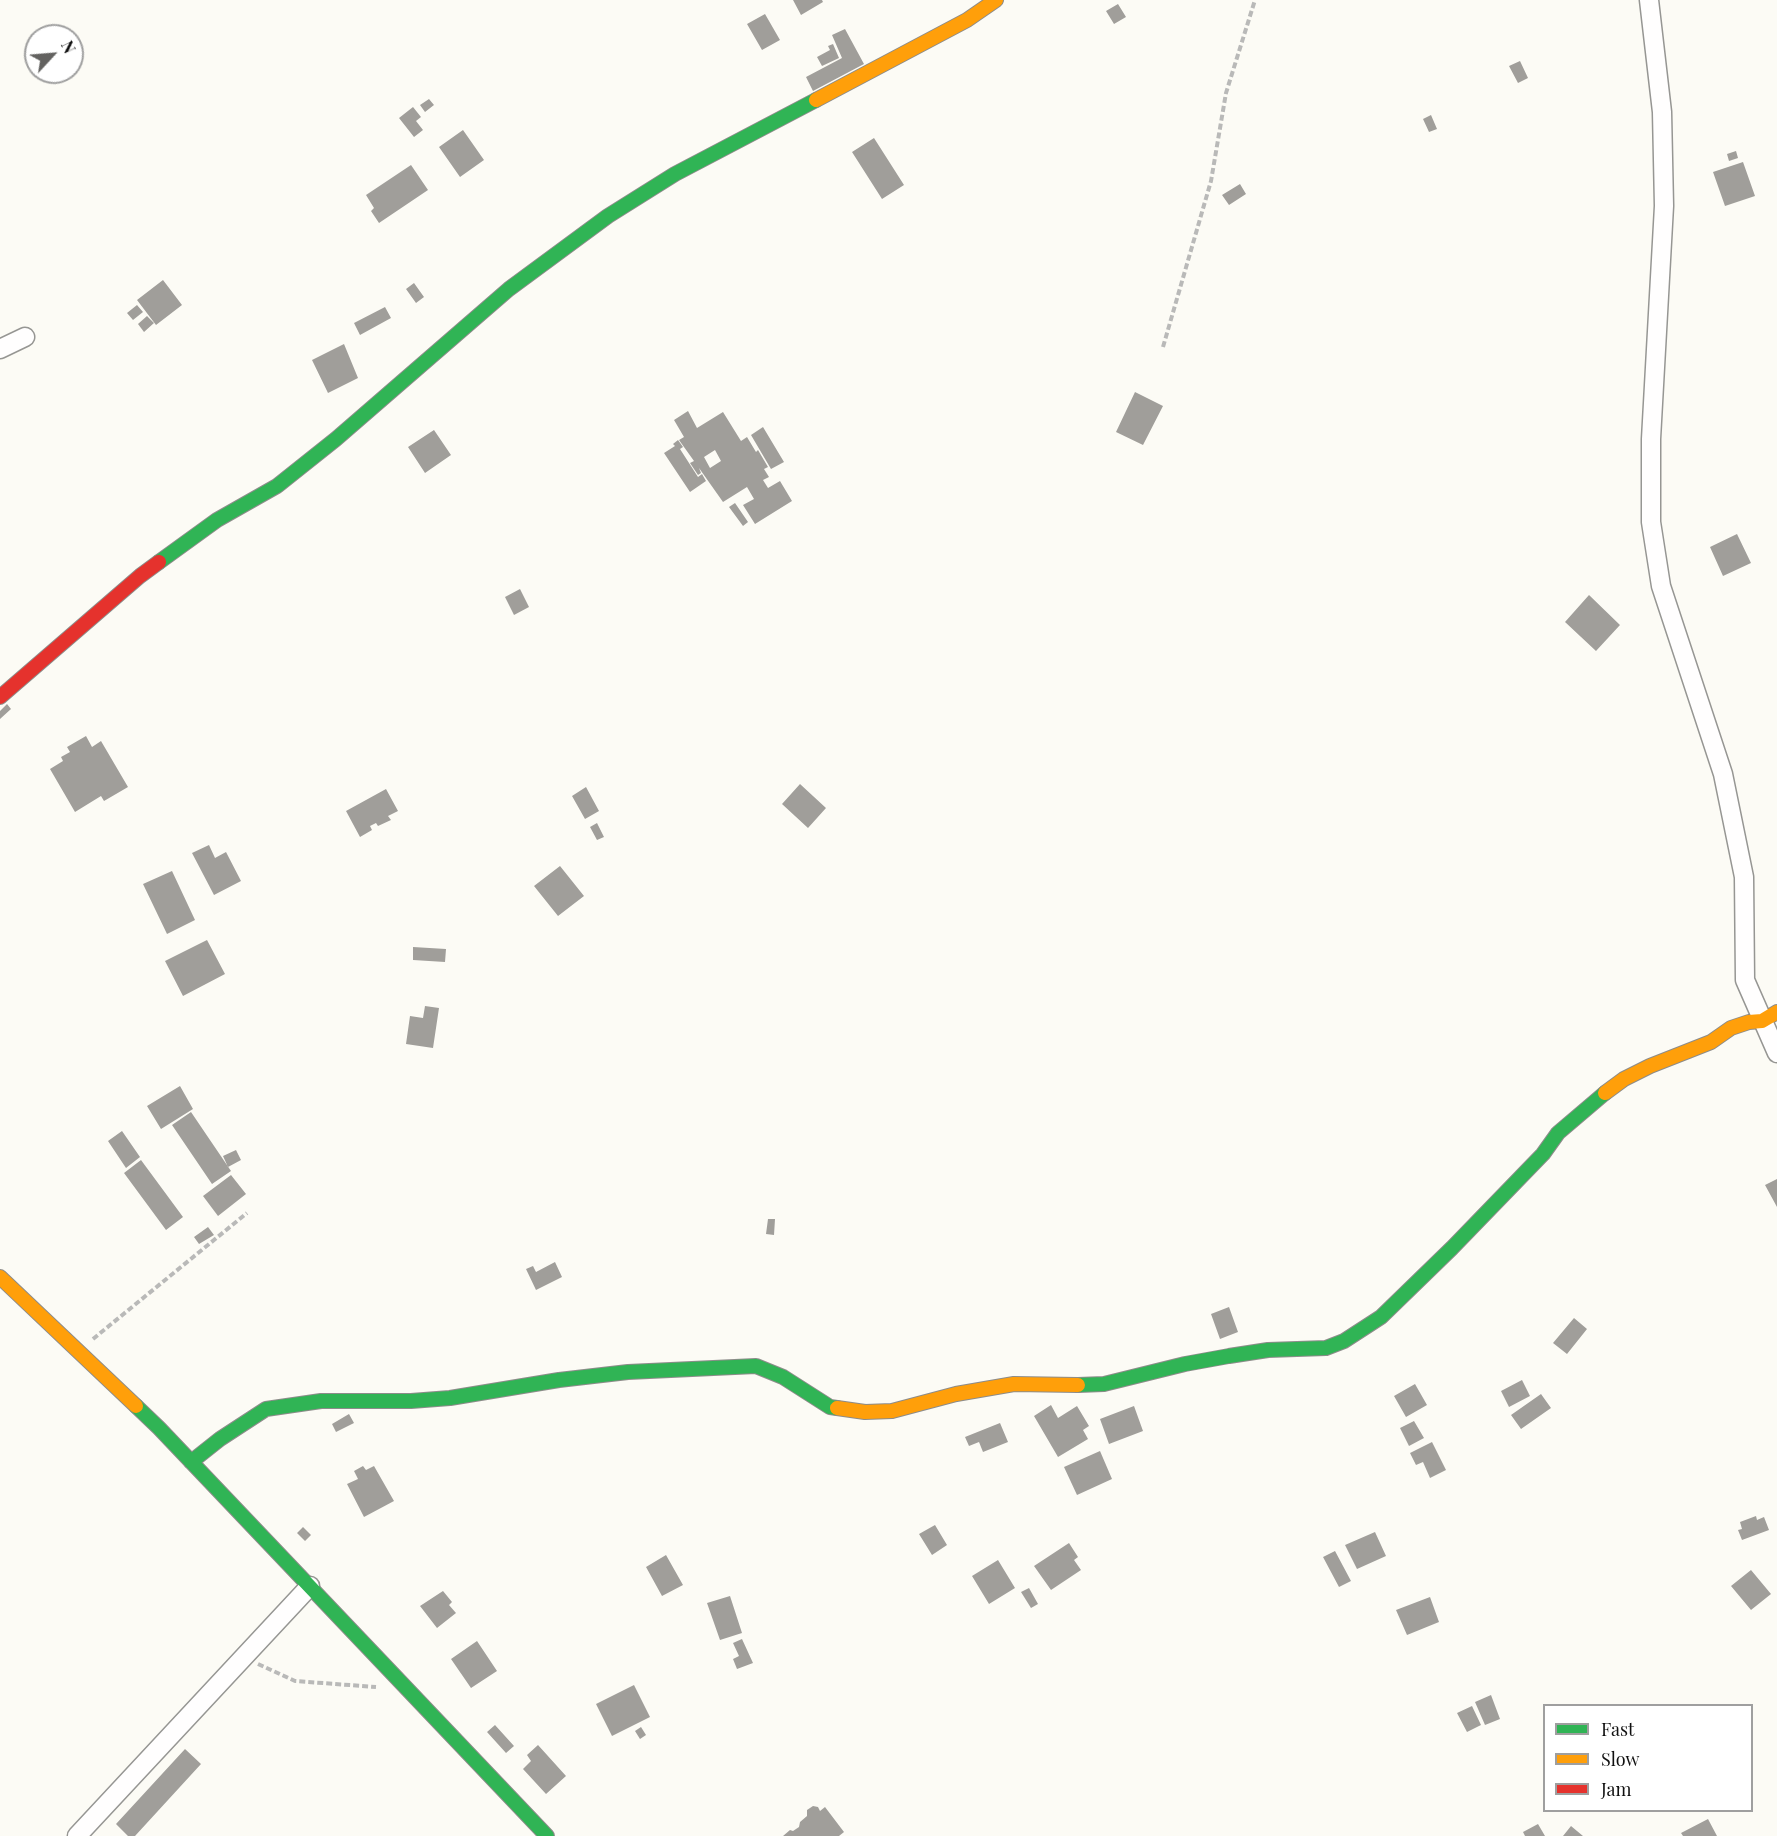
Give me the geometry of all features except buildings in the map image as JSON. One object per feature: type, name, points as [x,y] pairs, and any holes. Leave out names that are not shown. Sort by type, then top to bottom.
[{"type":"street","points":[[0,697],[140,576],[217,520],[277,486],[345,432],[509,289],[608,216],[675,174],[958,25],[996,0]]},
{"type":"street","points":[[1649,0],[1662,112],[1664,206],[1651,439],[1651,522],[1661,586],[1723,774],[1744,878],[1745,980],[1770,1017],[1777,1053]]},
{"type":"street","points":[[0,349],[25,337]]},
{"type":"street","points":[[191,1462],[220,1439],[266,1409],[321,1401],[440,1399],[558,1380],[628,1372],[756,1366],[783,1377],[830,1407],[866,1412],[892,1411],[956,1394],[1014,1384],[1054,1386],[1104,1384],[1185,1364],[1229,1356],[1268,1350],[1326,1348],[1344,1341],[1381,1317],[1543,1154],[1558,1133],[1593,1102],[1624,1079],[1650,1066],[1711,1042],[1731,1028],[1770,1017]]},
{"type":"street","points":[[0,1277],[159,1428],[547,1836]]},
{"type":"street","points":[[77,1836],[310,1586]]},
{"type":"path","points":[[1163,347],[1211,181],[1226,93],[1255,0]]},
{"type":"path","points":[[78,1351],[247,1213]]},
{"type":"path","points":[[244,1657],[295,1681],[370,1688],[402,1682]]},
{"type":"traffic: fast","points":[[159,562],[217,520],[277,486],[336,439],[509,289],[608,216],[675,174],[816,100]]},
{"type":"traffic: fast","points":[[1078,1385],[1104,1384],[1185,1364],[1229,1356],[1268,1350],[1326,1348],[1344,1341],[1381,1317],[1543,1154],[1558,1133],[1605,1093]]},
{"type":"traffic: fast","points":[[191,1462],[220,1439],[266,1409],[321,1401],[411,1401],[450,1398],[559,1380],[628,1372],[756,1366],[783,1377],[830,1407],[837,1408]]},
{"type":"traffic: fast","points":[[136,1406],[547,1836]]},
{"type":"traffic: slow","points":[[816,100],[967,20],[996,0]]},
{"type":"traffic: slow","points":[[1605,1093],[1624,1079],[1650,1066],[1711,1042],[1731,1028],[1749,1022],[1762,1021],[1777,1012]]},
{"type":"traffic: slow","points":[[0,1277],[136,1406]]},
{"type":"traffic: slow","points":[[837,1408],[865,1412],[892,1411],[956,1394],[1014,1384],[1078,1385]]},
{"type":"traffic: jam","points":[[0,697],[159,562]]}]
